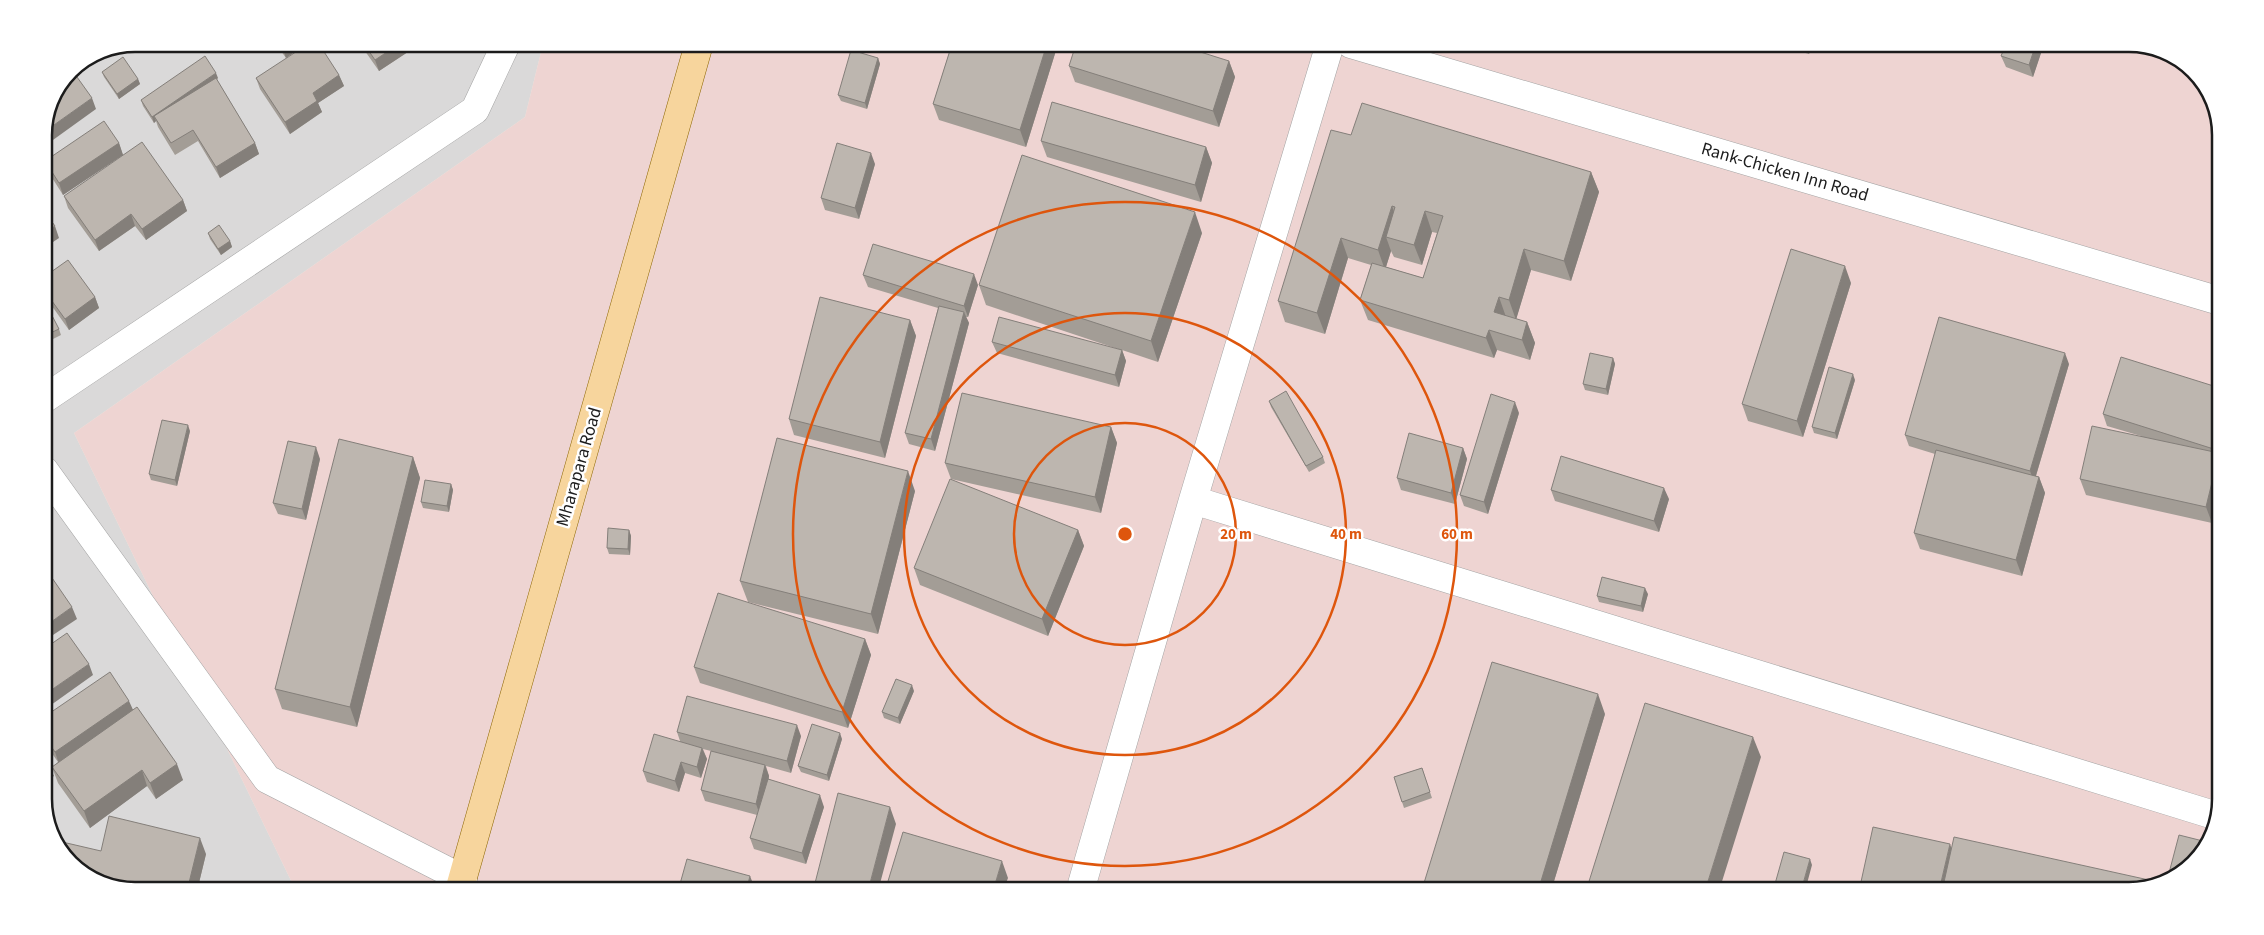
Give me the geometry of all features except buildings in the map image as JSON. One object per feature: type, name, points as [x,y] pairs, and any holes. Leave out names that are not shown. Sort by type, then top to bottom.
[{"type":"main road","name":"Mharapara Road","points":[[462,882],[697,52]]},
{"type":"street","points":[[52,393],[475,110],[502,52]]},
{"type":"street","points":[[1083,882],[1328,52]]},
{"type":"street","name":"Rank-Chicken Inn Road","points":[[1378,52],[2211,298]]},
{"type":"street","points":[[53,482],[267,779],[456,882]]},
{"type":"street","points":[[1194,500],[2210,814]]},
{"type":"shaded area","points":[[136,52],[541,52],[525,117],[74,433],[292,882],[125,882],[109,878],[99,874],[77,858],[64,841],[54,816],[52,136],[54,119],[66,89],[77,77],[89,66],[119,54]]},
{"type":"shaded area","points":[[541,52],[2128,52],[2145,54],[2165,61],[2175,66],[2194,85],[2207,109],[2211,130],[2212,800],[2210,816],[2203,836],[2194,850],[2175,869],[2155,878],[2139,882],[292,882],[74,433],[525,117]]}]
